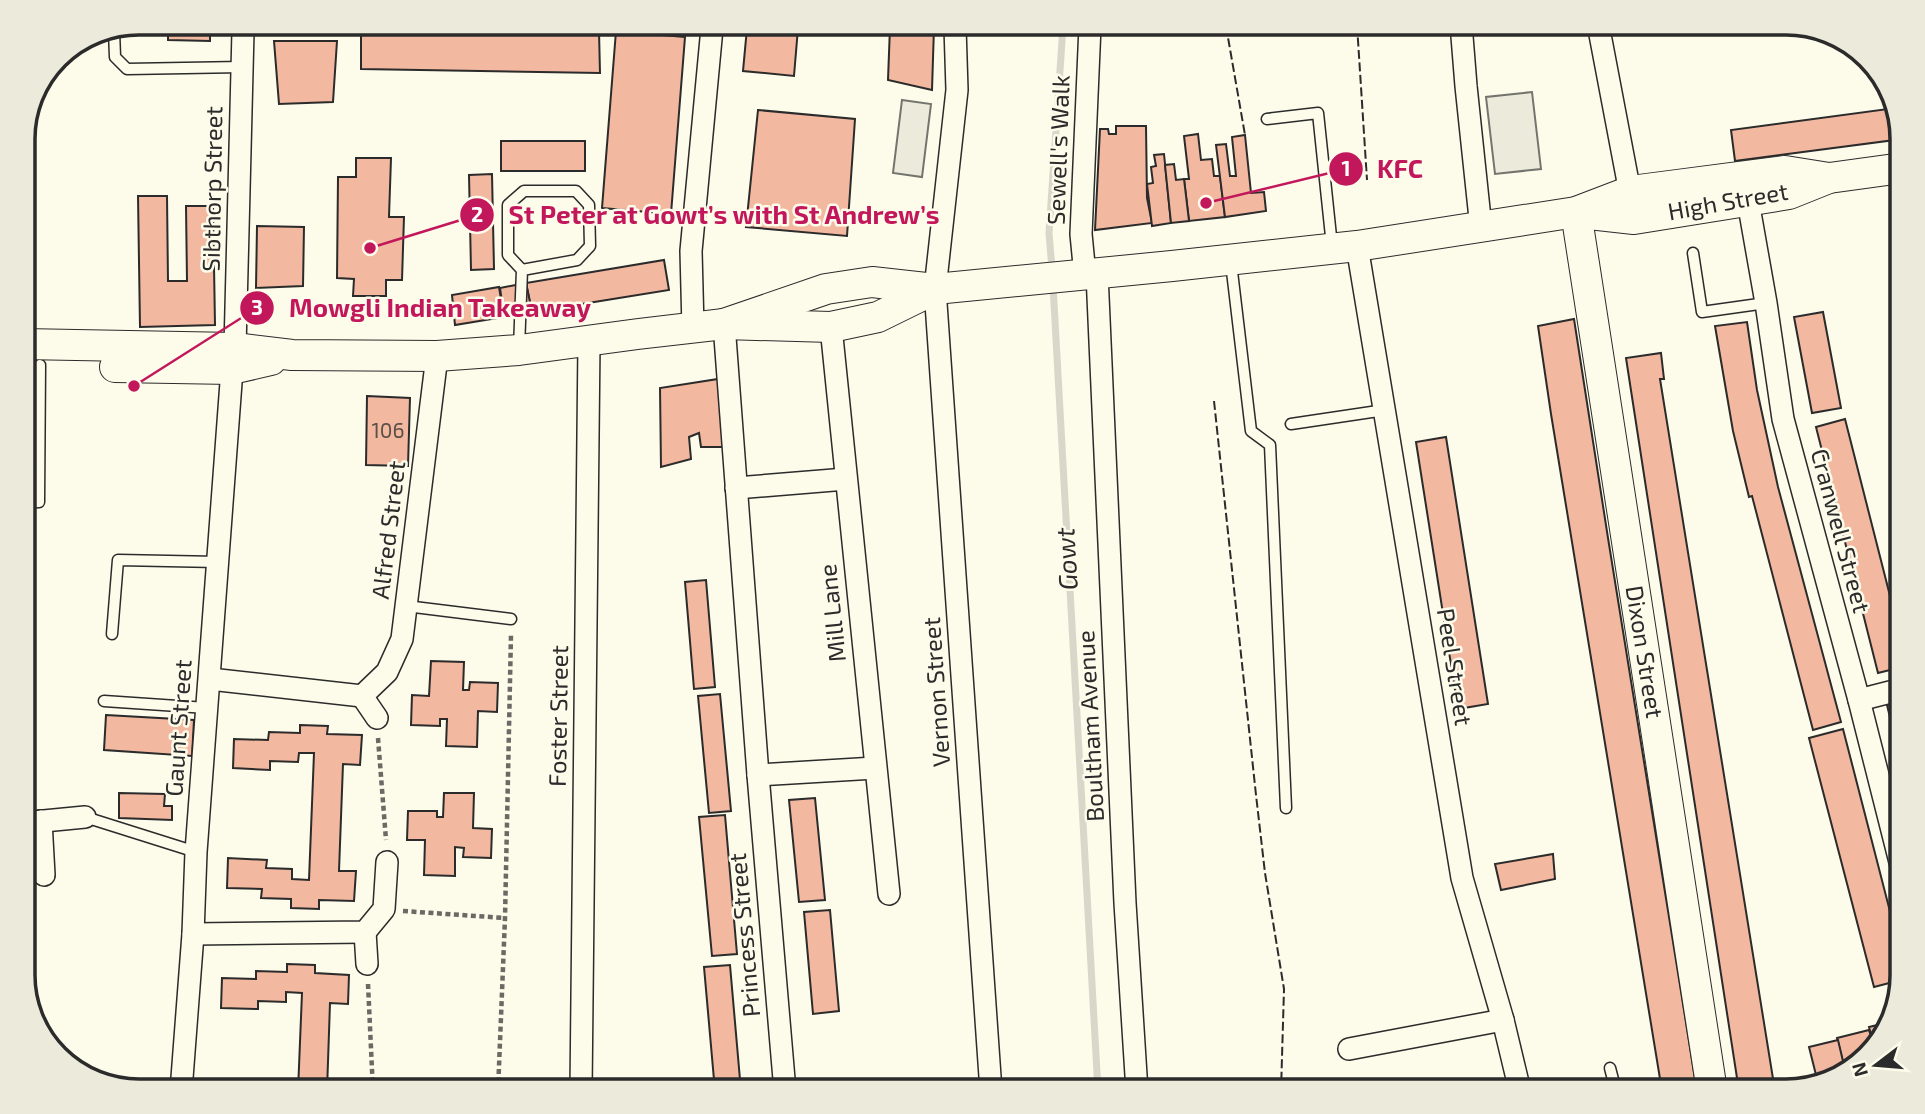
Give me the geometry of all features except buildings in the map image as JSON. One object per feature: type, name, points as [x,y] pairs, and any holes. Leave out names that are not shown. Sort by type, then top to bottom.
[{"type":"street","name":"Sibthorp Street","points":[[233,359],[243,35]]},
{"type":"street","points":[[693,328],[691,251],[711,35]]},
{"type":"street","name":"Vernon Street","points":[[955,35],[957,90],[935,289],[990,1079]]},
{"type":"street","name":"Sewell's Walk","points":[[1085,275],[1081,234],[1090,35]]},
{"type":"street","points":[[1462,35],[1481,228]]},
{"type":"street","points":[[1600,35],[1632,205]]},
{"type":"street","points":[[1829,178],[1890,170]]},
{"type":"street","name":"High Street","points":[[1632,205],[1785,171],[1829,178]]},
{"type":"street","name":"High Street","points":[[935,289],[1345,247],[1632,205],[1748,201],[1790,194],[1829,178]]},
{"type":"street","name":"Cranwell Street","points":[[1748,201],[1783,419],[1890,823]]},
{"type":"street","name":"Dixon Street","points":[[1576,212],[1710,1079]]},
{"type":"street","name":"Peel Street","points":[[1345,247],[1385,410],[1462,878],[1517,1079]]},
{"type":"street","name":"Boultham Avenue","points":[[1085,275],[1136,1079]]},
{"type":"street","points":[[724,324],[825,289],[872,282],[935,289]]},
{"type":"street","points":[[35,358],[233,359],[292,355],[437,356],[519,351],[724,324],[831,327],[878,317],[935,289]]},
{"type":"street","name":"Princess Street","points":[[724,324],[784,1079]]},
{"type":"street","name":"Mill Lane","points":[[831,327],[890,894]]},
{"type":"street","name":"Foster Street","points":[[581,1079],[589,342]]},
{"type":"street","name":"Alfred Street","points":[[362,696],[387,672],[402,639],[437,356]]},
{"type":"street","name":"Gaunt Street","points":[[182,1079],[233,359]]},
{"type":"street","points":[[736,488],[846,479]]},
{"type":"street","points":[[210,679],[362,696],[377,718]]},
{"type":"street","points":[[1859,700],[1890,692]]},
{"type":"street","points":[[758,775],[875,768]]},
{"type":"street","points":[[35,822],[85,817]]},
{"type":"street","points":[[35,835],[44,875]]},
{"type":"street","points":[[367,964],[365,932],[384,909],[387,862]]},
{"type":"street","points":[[193,934],[365,932]]},
{"type":"street","points":[[1349,1049],[1503,1020]]},
{"type":"lane","points":[[115,39],[116,57],[127,69],[242,67]]},
{"type":"lane","points":[[1267,120],[1318,113],[1345,247]]},
{"type":"lane","points":[[519,351],[522,270],[508,255],[508,205],[524,191],[576,191],[589,205],[590,246],[577,260],[522,270]]},
{"type":"lane","points":[[1693,253],[1702,312],[1766,303]]},
{"type":"lane","points":[[1230,260],[1251,431],[1270,445],[1286,808]]},
{"type":"lane","points":[[1291,424],[1385,410]]},
{"type":"lane","points":[[35,444],[39,502],[35,502]]},
{"type":"lane","points":[[112,634],[118,560],[218,562]]},
{"type":"lane","points":[[406,606],[511,619]]},
{"type":"lane","points":[[104,701],[207,708]]},
{"type":"lane","points":[[85,817],[196,852]]},
{"type":"lane","points":[[1610,1068],[1613,1079]]},
{"type":"path","points":[[498,1079],[505,918],[511,619]]},
{"type":"path","points":[[377,718],[387,862]]},
{"type":"path","points":[[384,909],[505,918]]},
{"type":"path","points":[[367,964],[372,1079]]},
{"type":"shaded area","points":[[1532,92],[1541,169],[1495,174],[1486,97]]},
{"type":"shaded area","points":[[902,100],[931,104],[922,177],[893,173]]},
{"type":"waterway","name":"Gowt","points":[[1052,269],[1049,233],[1062,35]]},
{"type":"waterway","name":"Gowt","points":[[1053,285],[1097,1079]]},
{"type":"fence","points":[[1228,35],[1245,135]]},
{"type":"fence","points":[[1358,35],[1367,180]]},
{"type":"fence","points":[[1214,401],[1265,873],[1284,989],[1281,1079]]},
{"type":"place","name":"KFC","points":[[1206,203]]},
{"type":"place","name":"St Peter at Gowt’s with St Andrew’s","points":[[370,248]]},
{"type":"place","name":"Mowgli Indian Takeaway","points":[[134,386]]}]
